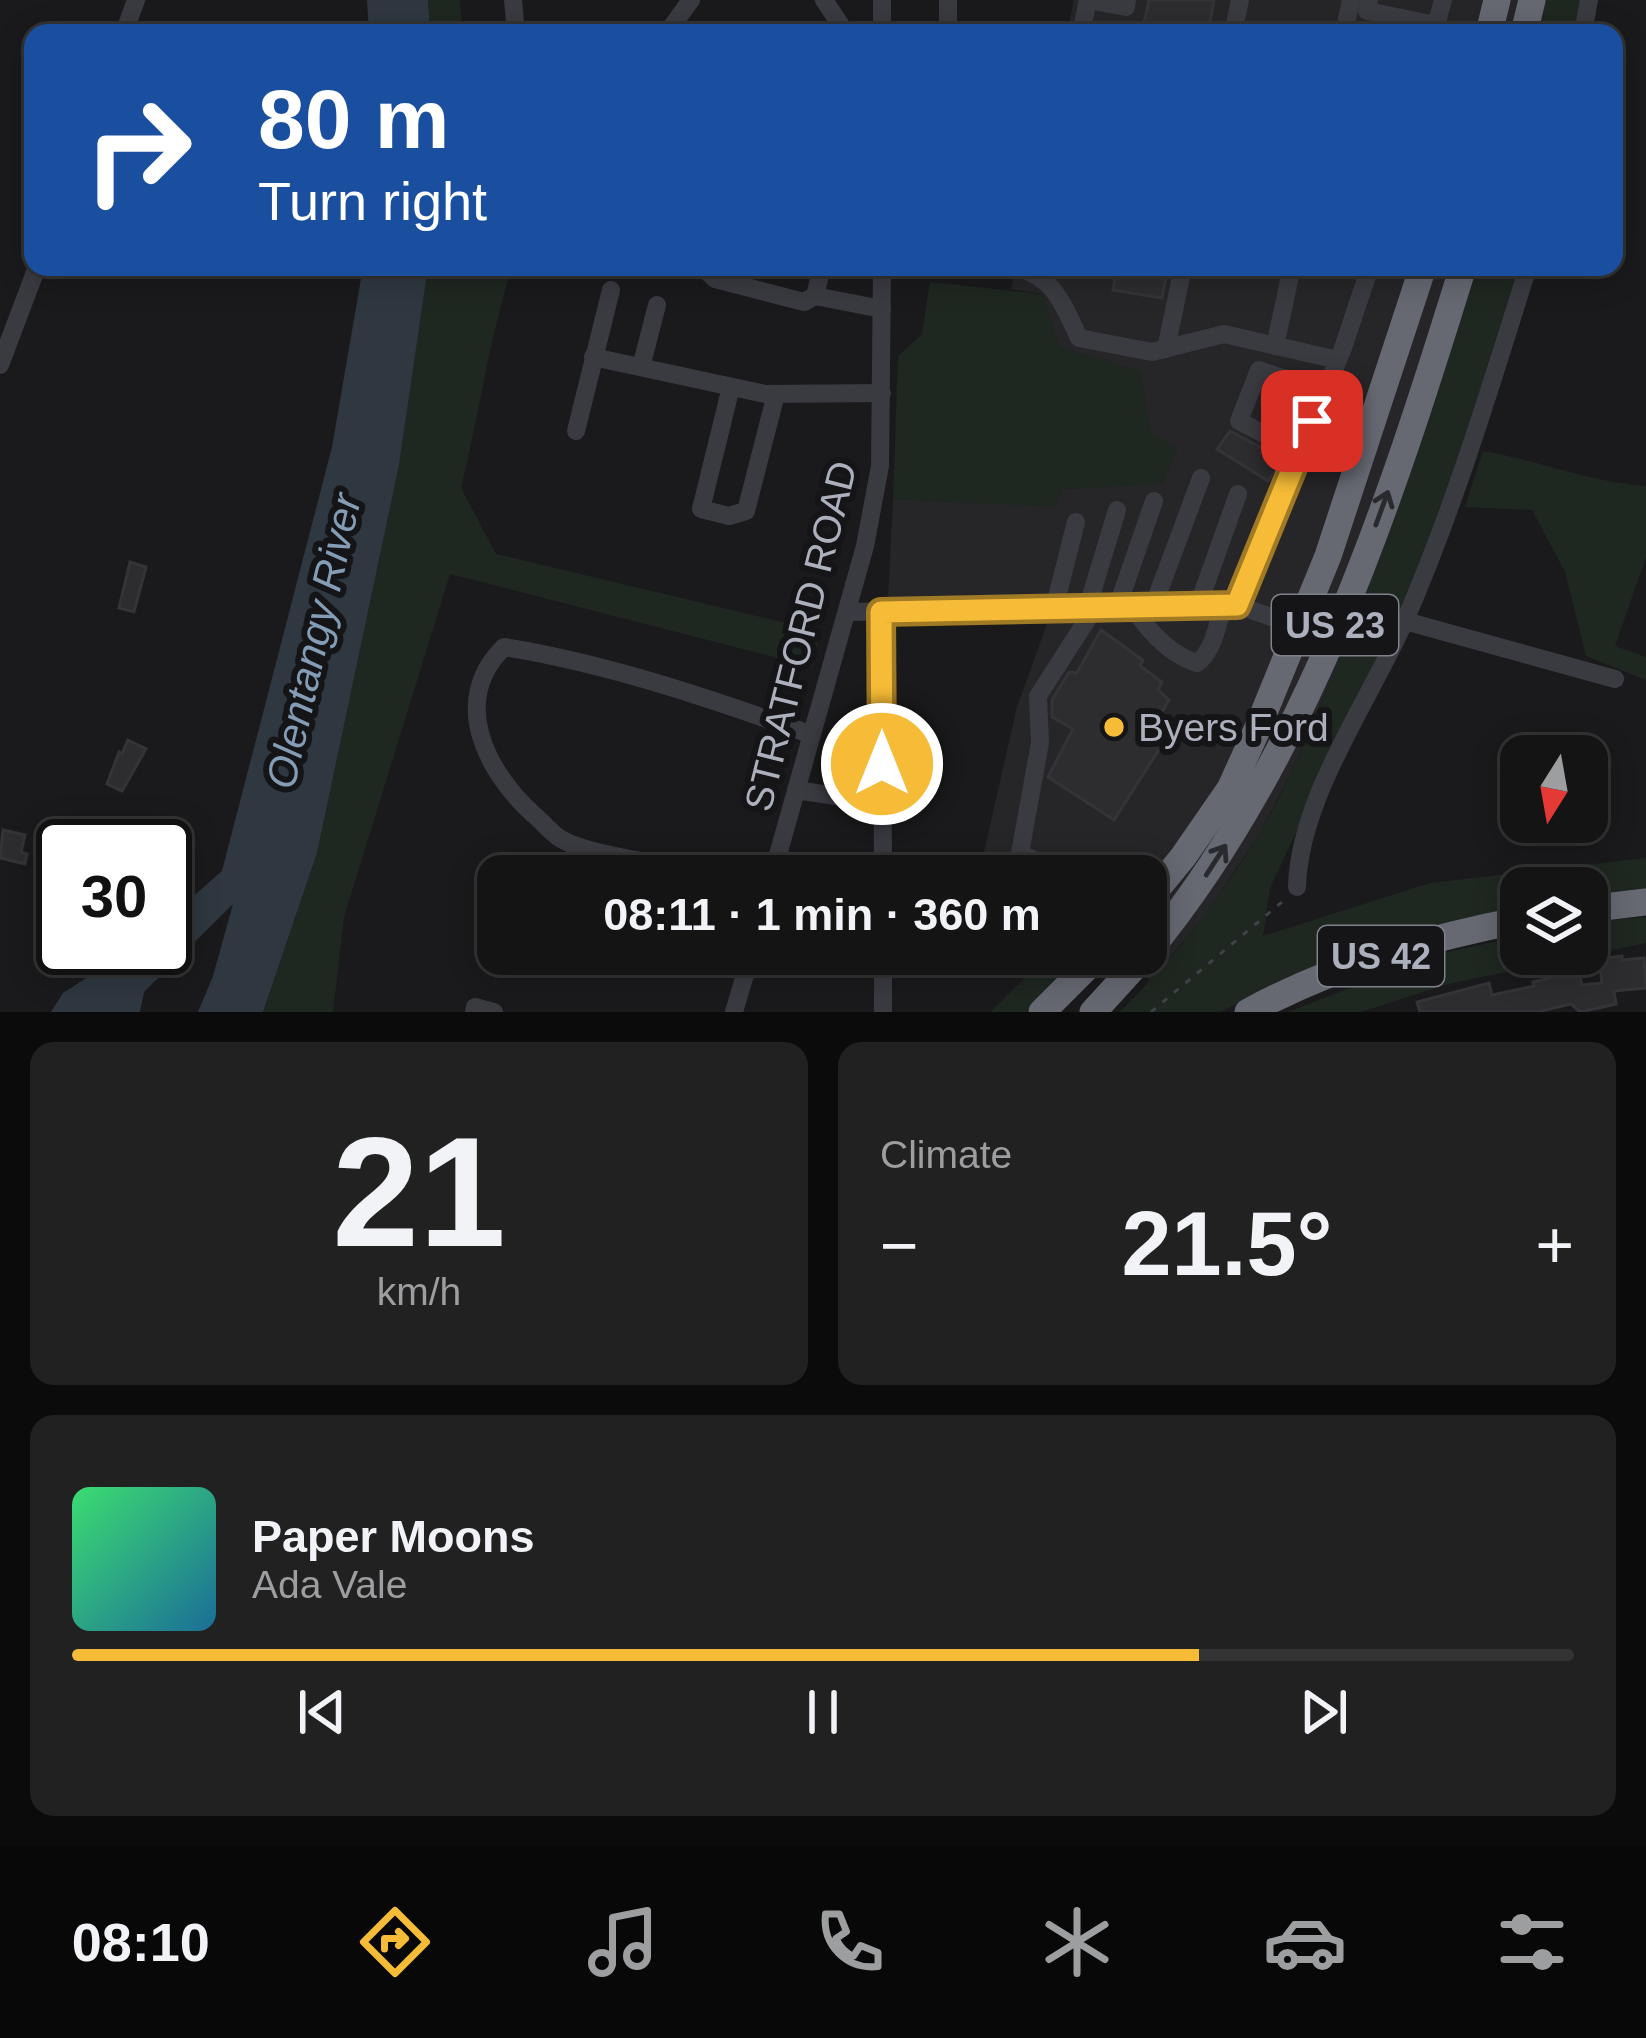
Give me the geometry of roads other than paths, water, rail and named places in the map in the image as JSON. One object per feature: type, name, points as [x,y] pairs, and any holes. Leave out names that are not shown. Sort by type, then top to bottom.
[{"type":"highway","name":"US 23","points":[[1167,876],[1230,789],[1300,627],[1390,378],[1421,276]]},
{"type":"highway","name":"US 23","points":[[1167,926],[1226,846],[1314,675],[1403,451],[1459,276]]},
{"type":"highway","points":[[1608,907],[1646,902]]},
{"type":"highway","name":"US 42","points":[[1248,1012],[1345,967],[1500,925]]},
{"type":"highway","points":[[1042,1012],[1080,975]]},
{"type":"highway","name":"US 23","points":[[1094,1012],[1127,975]]},
{"type":"highway","points":[[1059,1012],[1076,979]]},
{"type":"street","points":[[1083,24],[1088,0],[1126,7],[1127,0]]},
{"type":"street","points":[[1369,0],[1367,11],[1416,24]]},
{"type":"street","points":[[0,365],[34,276]]},
{"type":"street","points":[[713,276],[804,302],[815,296],[882,308]]},
{"type":"street","points":[[815,296],[820,276]]},
{"type":"street","name":"STRATFORD ROAD","points":[[778,855],[847,612],[880,466],[882,276]]},
{"type":"street","points":[[1038,276],[1055,288],[1079,338],[1152,352],[1224,334],[1338,360]]},
{"type":"street","points":[[1166,349],[1181,276]]},
{"type":"street","points":[[1275,346],[1290,276]]},
{"type":"street","points":[[1125,608],[1174,652],[1197,663],[1204,658],[1299,452],[1367,276]]},
{"type":"street","points":[[1297,886],[1298,852],[1358,710],[1405,622],[1456,495],[1525,276]]},
{"type":"street","points":[[576,431],[611,290]]},
{"type":"street","points":[[641,367],[657,304]]},
{"type":"street","points":[[593,357],[776,394],[882,393]]},
{"type":"street","points":[[731,387],[701,508],[728,516],[746,511],[776,394]]},
{"type":"street","points":[[1272,438],[1299,452]]},
{"type":"street","points":[[1153,607],[1201,478]]},
{"type":"street","points":[[1198,606],[1238,494]]},
{"type":"street","points":[[1125,608],[1154,501]]},
{"type":"street","points":[[1024,855],[1020,853],[1040,743],[1036,705],[1090,609],[1117,510]]},
{"type":"street","points":[[1054,609],[1076,522]]},
{"type":"street","points":[[847,612],[1230,605],[1300,627]]},
{"type":"street","points":[[881,612],[883,855]]},
{"type":"street","points":[[1405,622],[1615,679]]},
{"type":"street","points":[[597,855],[564,848],[523,805],[497,772],[476,726],[478,685],[489,662],[504,647],[612,671],[812,735]]},
{"type":"street","points":[[796,790],[882,803]]},
{"type":"street","points":[[734,1012],[745,975]]},
{"type":"street","points":[[883,975],[883,1012]]},
{"type":"street","points":[[474,1012],[475,1007],[494,1012]]},
{"type":"water","points":[[367,0],[428,0],[429,24],[368,24]]},
{"type":"water","name":"Olentangy River","points":[[361,276],[427,276],[399,465],[317,853],[263,1012],[198,1012],[233,904],[192,945],[192,897],[222,871],[332,447]]},
{"type":"water","points":[[91,975],[161,975],[144,992],[140,1012],[51,1012],[63,993]]},
{"type":"place","name":"Byers Ford","points":[[1114,727]]}]
